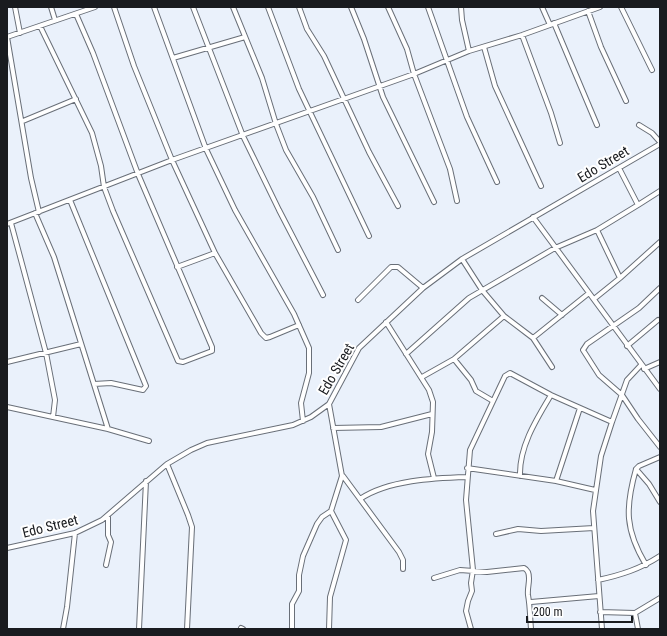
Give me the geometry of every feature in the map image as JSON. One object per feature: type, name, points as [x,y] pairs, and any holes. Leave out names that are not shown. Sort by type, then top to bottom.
[{"type":"street","points":[[15,7],[20,33]]},
{"type":"street","points":[[51,7],[55,20]]},
{"type":"street","points":[[95,7],[7,37],[23,121],[37,213],[54,257],[108,429]]},
{"type":"street","points":[[114,7],[134,66],[172,160],[215,253],[263,336],[270,338],[299,325]]},
{"type":"street","points":[[154,7],[206,149],[235,210],[299,325],[309,348],[309,373],[301,403],[303,421]]},
{"type":"street","points":[[193,7],[243,136],[323,295]]},
{"type":"street","points":[[233,7],[262,78],[276,124],[286,150],[313,197],[338,250]]},
{"type":"street","points":[[268,7],[299,89],[311,112],[322,140],[343,178],[369,236]]},
{"type":"street","points":[[300,7],[305,25],[320,49],[369,152],[398,206]]},
{"type":"street","points":[[351,7],[380,87],[402,137],[434,202]]},
{"type":"street","points":[[388,7],[407,49],[414,74],[450,169],[458,201]]},
{"type":"street","points":[[428,7],[467,117],[497,182]]},
{"type":"street","points":[[461,7],[462,20],[469,51]]},
{"type":"street","points":[[542,7],[552,24],[597,125]]},
{"type":"street","points":[[582,7],[586,12],[626,101]]},
{"type":"street","points":[[53,417],[55,400],[46,353],[9,223],[104,188],[172,160],[380,87],[469,51],[522,35],[600,7]]},
{"type":"street","points":[[622,7],[652,70]]},
{"type":"street","points":[[40,26],[92,133],[101,166],[104,188],[112,212],[178,361],[183,362],[212,349],[138,174],[93,53],[76,14]]},
{"type":"street","points":[[522,35],[551,113],[560,143]]},
{"type":"street","points":[[172,58],[245,37]]},
{"type":"street","points":[[484,47],[495,86],[541,186]]},
{"type":"street","points":[[23,121],[76,98]]},
{"type":"street","points":[[639,125],[652,133],[660,143]]},
{"type":"street","name":"Edo Street","points":[[7,548],[75,533],[108,517],[146,481],[167,464],[191,450],[208,443],[281,428],[303,421],[329,404],[357,351],[423,288],[462,259],[660,143]]},
{"type":"street","points":[[619,168],[638,205]]},
{"type":"street","points":[[406,354],[469,298],[555,248],[597,230],[660,192]]},
{"type":"street","points":[[70,200],[146,389],[143,390],[110,383],[94,384]]},
{"type":"street","points":[[533,217],[660,389]]},
{"type":"street","points":[[597,230],[620,278]]},
{"type":"street","points":[[594,299],[660,242]]},
{"type":"street","points":[[177,267],[215,253]]},
{"type":"street","points":[[462,259],[482,290],[504,316],[533,338],[552,367]]},
{"type":"street","points":[[358,300],[391,267],[394,266],[398,267],[423,288]]},
{"type":"street","points":[[660,288],[640,308],[615,327],[587,344],[583,350],[599,375],[622,395],[638,419],[660,447]]},
{"type":"street","points":[[533,338],[589,293]]},
{"type":"street","points":[[542,298],[562,315]]},
{"type":"street","points":[[422,377],[454,359],[504,316]]},
{"type":"street","points":[[627,346],[658,320]]},
{"type":"street","points":[[386,322],[422,377],[433,402],[432,432],[428,454],[434,478]]},
{"type":"street","points":[[7,362],[81,344]]},
{"type":"street","points":[[454,359],[470,380],[476,391],[493,401]]},
{"type":"street","points":[[644,369],[660,362]]},
{"type":"street","points":[[602,629],[593,511],[595,490],[601,456],[612,422],[630,375],[641,365]]},
{"type":"street","points":[[471,629],[466,607],[472,591],[471,583],[473,570],[466,500],[467,468],[473,440],[505,376],[510,373],[551,395],[612,422]]},
{"type":"street","points":[[520,476],[520,458],[537,418],[551,395]]},
{"type":"street","points":[[329,404],[342,476],[399,552],[403,560],[403,569]]},
{"type":"street","points":[[7,407],[108,429],[149,441]]},
{"type":"street","points":[[556,481],[580,408]]},
{"type":"street","points":[[333,428],[381,427],[432,414]]},
{"type":"street","points":[[646,565],[636,548],[628,524],[628,506],[636,469],[639,466],[660,457]]},
{"type":"street","points":[[167,464],[192,527],[187,629]]},
{"type":"street","points":[[467,468],[556,481],[595,490]]},
{"type":"street","points":[[636,469],[650,484],[660,502]]},
{"type":"street","points":[[329,629],[330,597],[346,540],[331,512],[342,476]]},
{"type":"street","points":[[360,499],[377,489],[434,478],[467,477]]},
{"type":"street","points":[[139,629],[146,481]]},
{"type":"street","points":[[292,629],[292,604],[299,591],[299,575],[303,556],[317,524],[325,515],[331,512]]},
{"type":"street","points":[[106,564],[111,542],[108,535],[108,517]]},
{"type":"street","points":[[496,534],[518,529],[541,531],[594,528]]},
{"type":"street","points":[[63,629],[67,607],[75,533]]},
{"type":"street","points":[[598,580],[622,575],[646,565],[660,556]]},
{"type":"street","points":[[434,578],[456,571],[473,570],[487,572],[511,568],[526,568],[528,572],[531,629]]},
{"type":"street","points":[[530,602],[599,596]]},
{"type":"street","points":[[600,612],[635,613],[660,598]]},
{"type":"street","points":[[635,613],[638,629]]}]
